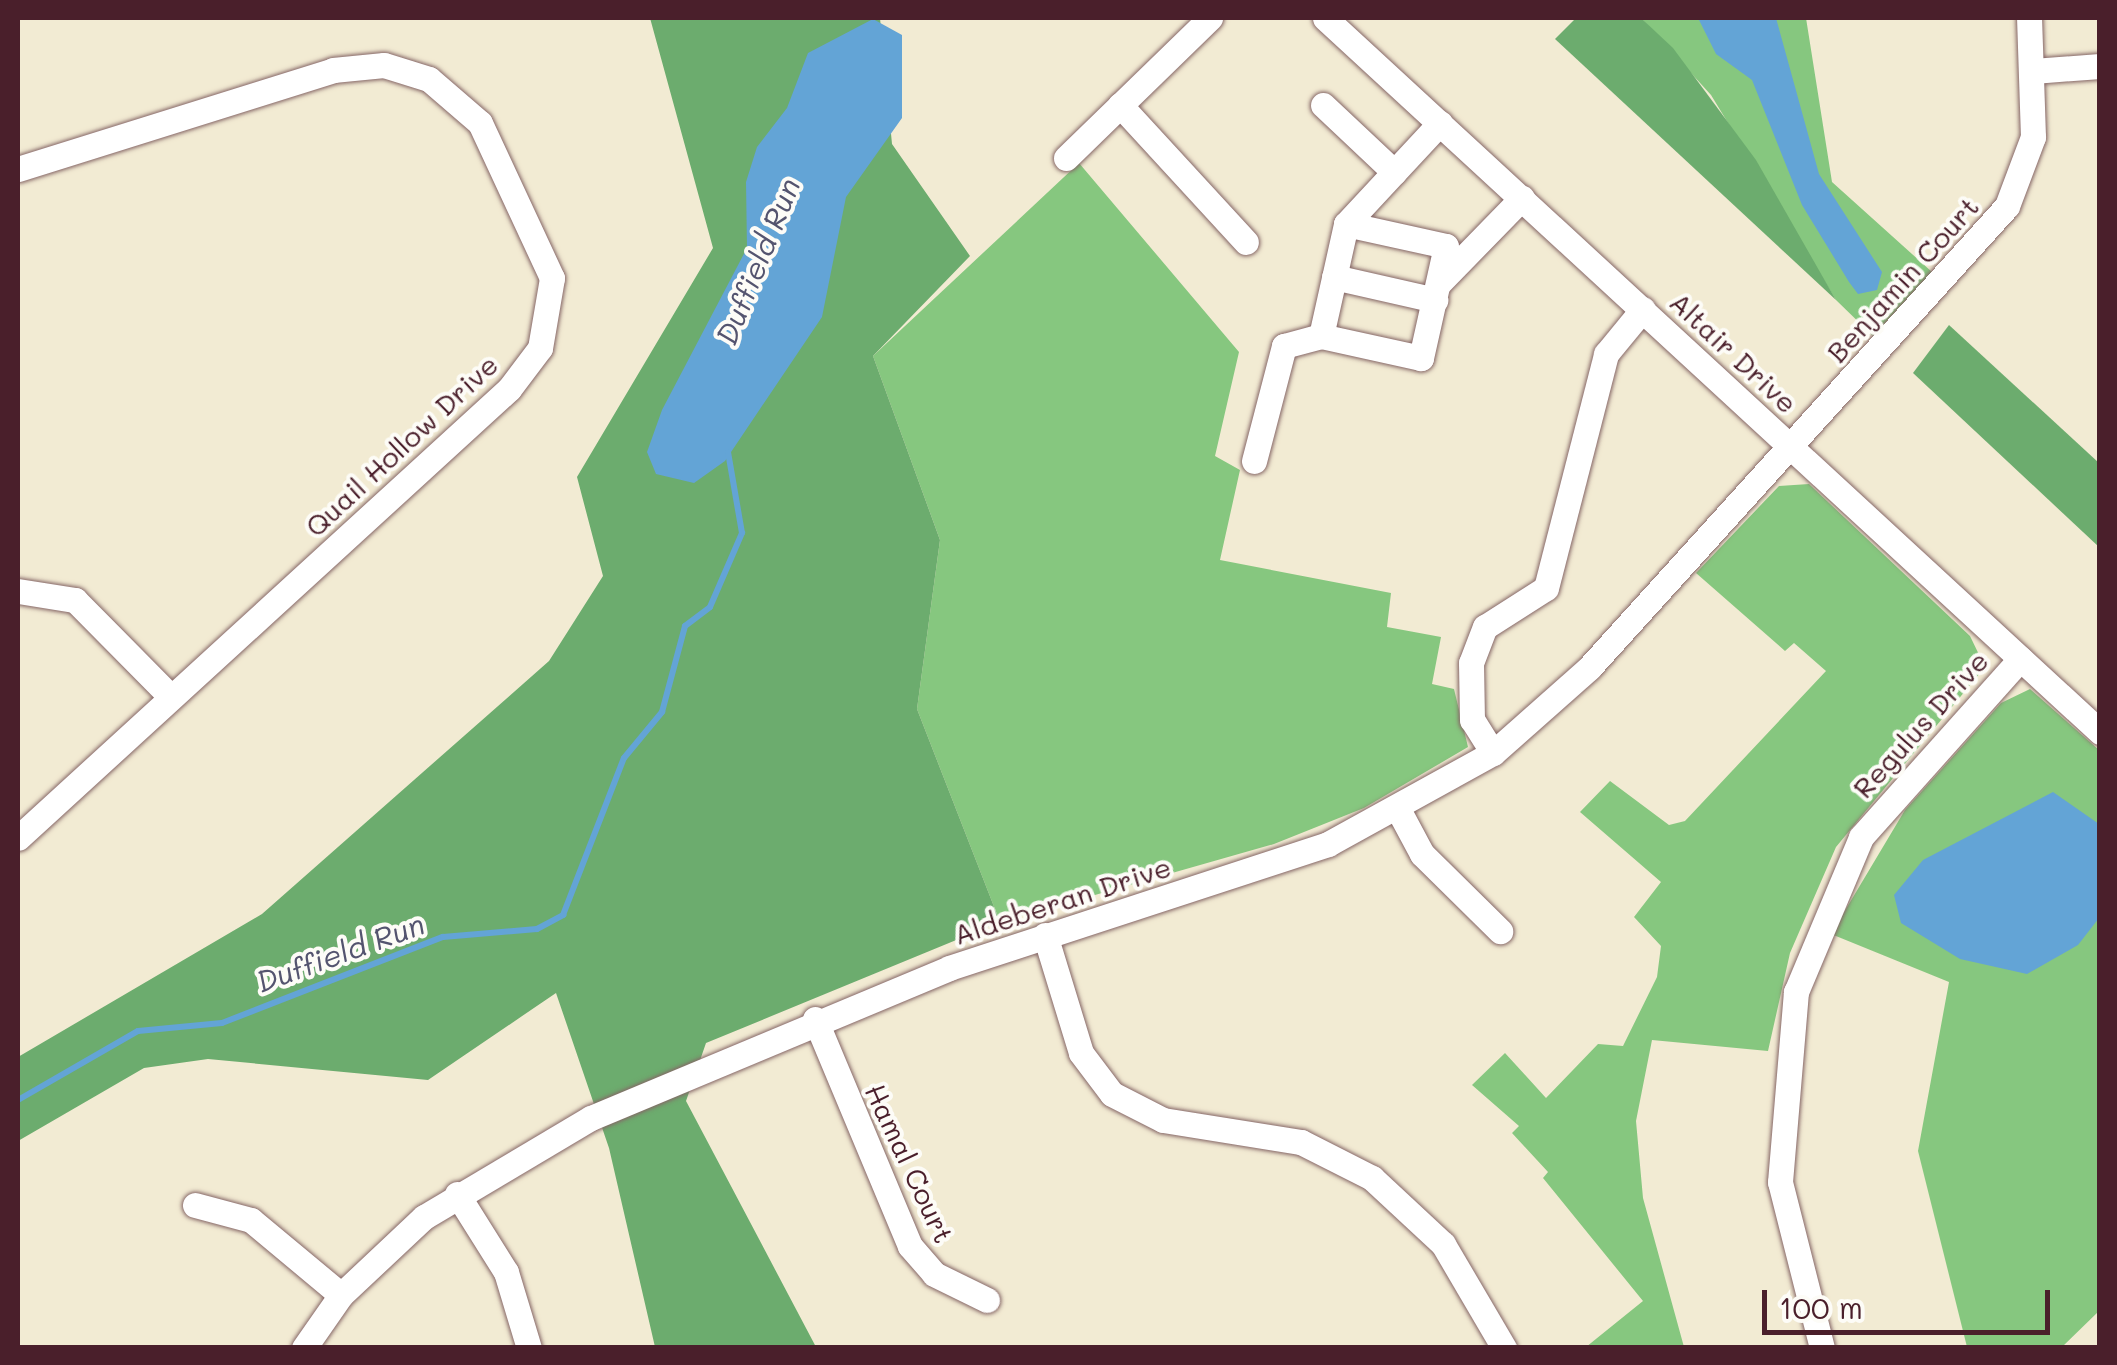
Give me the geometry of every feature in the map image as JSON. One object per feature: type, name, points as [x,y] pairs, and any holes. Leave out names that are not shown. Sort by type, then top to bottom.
[{"type":"street","points":[[1066,158],[1210,18]]},
{"type":"street","name":"Altair Drive","points":[[1325,18],[2100,732]]},
{"type":"street","name":"Benjamin Court","points":[[1792,446],[2007,206],[2029,158],[2033,71],[2029,18]]},
{"type":"street","name":"Quail Hollow Drive","points":[[18,168],[333,70],[384,65],[430,79],[465,105],[548,262],[545,332],[509,389],[18,838]]},
{"type":"street","points":[[2033,71],[2100,66]]},
{"type":"street","points":[[1120,105],[1246,242]]},
{"type":"street","points":[[1324,105],[1394,172]]},
{"type":"street","points":[[1321,336],[1346,224],[1440,122]]},
{"type":"street","points":[[1437,291],[1522,198]]},
{"type":"street","points":[[1254,461],[1284,346],[1321,336],[1421,358],[1446,246],[1346,224]]},
{"type":"street","points":[[1334,277],[1437,291]]},
{"type":"street","points":[[1493,753],[1472,720],[1471,663],[1485,628],[1546,588],[1606,354],[1643,309]]},
{"type":"street","name":"Aldeberan Drive","points":[[304,1348],[342,1295],[457,1194],[591,1118],[815,1019],[1045,935],[1286,860],[1399,811],[1493,753],[1590,668],[1792,446]]},
{"type":"street","points":[[18,591],[75,600],[171,696]]},
{"type":"street","name":"Regulus Drive","points":[[1822,1348],[1780,1182],[1796,992],[1861,837],[2020,659]]},
{"type":"street","points":[[1399,811],[1422,854],[1500,931]]},
{"type":"street","points":[[1045,935],[1081,1053],[1112,1094],[1164,1120],[1301,1142],[1372,1178],[1434,1233],[1504,1348]]},
{"type":"street","name":"Hamal Court","points":[[815,1019],[910,1246],[934,1274],[987,1300]]},
{"type":"street","points":[[457,1194],[506,1272],[529,1348]]},
{"type":"street","points":[[195,1205],[251,1220],[342,1295]]},
{"type":"green space","points":[[650,18],[880,18],[892,144],[970,256],[873,356],[940,540],[917,709],[1000,922],[706,1043],[686,1101],[816,1347],[655,1347],[609,1148],[556,993],[428,1080],[208,1059],[144,1068],[18,1141],[18,1057],[262,914],[549,661],[603,576],[577,477],[713,248]]},
{"type":"green space","points":[[1576,18],[1641,18],[1673,48],[1756,160],[1836,300],[1555,39]]},
{"type":"green space","points":[[1641,18],[1806,18],[1832,182],[1932,272],[1873,336],[1836,300],[1711,95]]},
{"type":"green space","points":[[1079,163],[1239,352],[1215,456],[1240,470],[1220,560],[1391,593],[1387,627],[1441,637],[1432,684],[1454,689],[1468,747],[1364,808],[1274,844],[1000,922],[917,709],[940,540],[873,356]]},
{"type":"green space","points":[[1949,325],[2099,463],[2099,547],[1913,373]]},
{"type":"green space","points":[[1809,484],[1970,636],[1985,667],[1836,847],[1790,953],[1768,1051],[1652,1040],[1636,1121],[1643,1198],[1684,1347],[1586,1347],[1643,1301],[1543,1178],[1548,1172],[1512,1133],[1519,1126],[1472,1085],[1505,1053],[1546,1098],[1598,1044],[1623,1046],[1657,977],[1661,946],[1634,917],[1661,882],[1580,812],[1610,781],[1669,825],[1685,821],[1826,671],[1794,643],[1785,651],[1696,573],[1779,486]]},
{"type":"green space","points":[[2030,689],[2099,750],[2099,1311],[2062,1347],[1967,1347],[1918,1151],[1949,982],[1831,934],[1905,810],[2001,703]]},
{"type":"water","points":[[1698,18],[1776,18],[1819,174],[1882,272],[1877,290],[1858,294],[1849,282],[1802,205],[1752,80],[1716,54]]},
{"type":"water","points":[[873,19],[902,35],[902,118],[846,197],[822,317],[725,461],[694,483],[656,474],[647,452],[662,410],[747,248],[746,182],[757,147],[787,108],[808,53]]},
{"type":"water","points":[[2053,792],[2099,824],[2099,918],[2078,945],[2027,974],[1960,959],[1901,923],[1894,895],[1923,860]]},
{"type":"waterway","name":"Duffield Run","points":[[18,1100],[138,1031],[222,1023],[443,937],[537,929],[563,915],[624,758],[662,712],[685,626],[710,607],[742,533],[728,452]]}]
